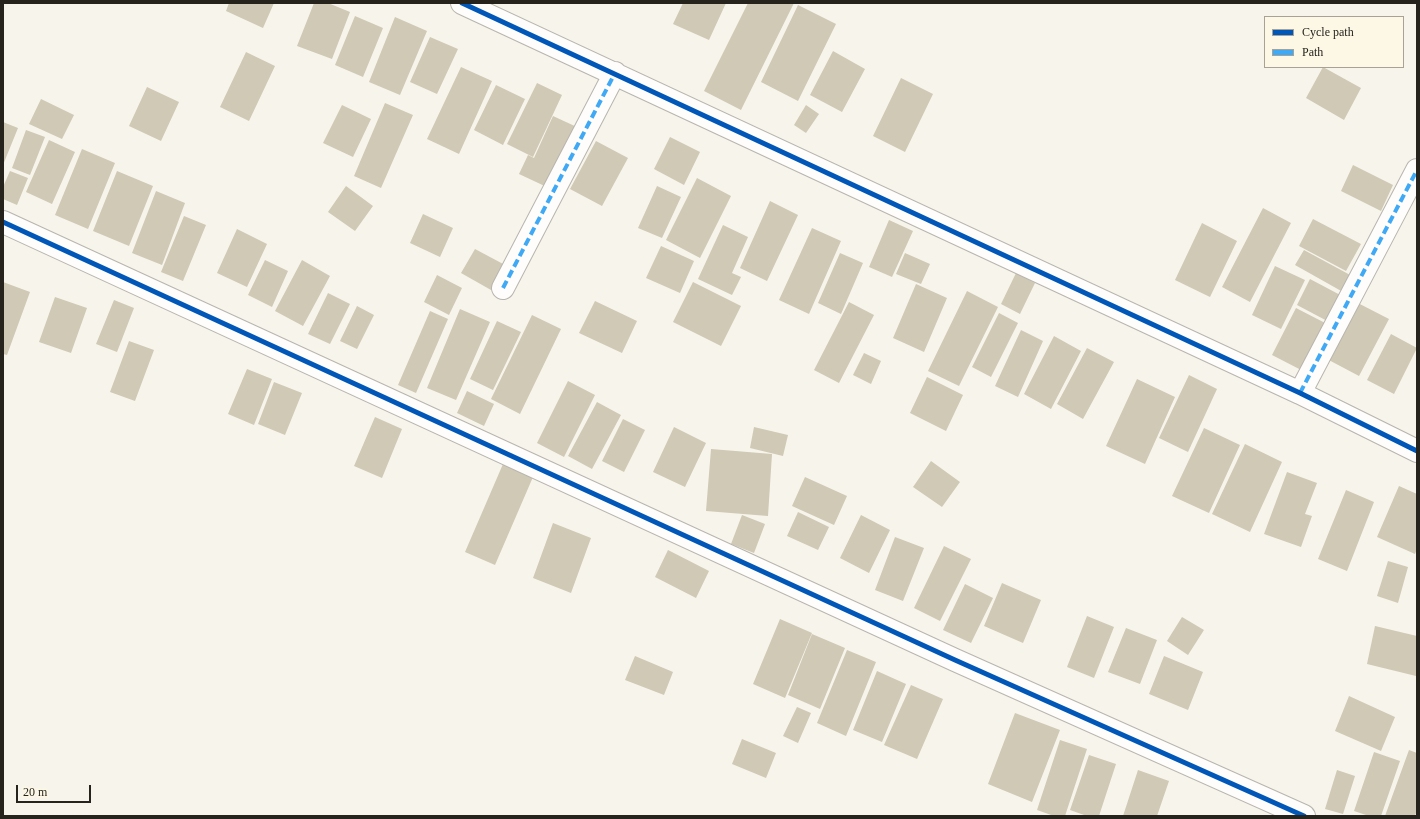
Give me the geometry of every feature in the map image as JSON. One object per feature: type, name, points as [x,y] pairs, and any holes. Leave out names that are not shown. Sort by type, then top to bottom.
[{"type":"street","points":[[462,3],[1300,393],[1417,451]]},
{"type":"street","points":[[503,288],[615,73]]},
{"type":"street","points":[[1300,393],[1417,170]]},
{"type":"street","points":[[3,222],[955,660],[1304,816]]},
{"type":"building","points":[[229,3],[274,3],[263,28],[226,11]]},
{"type":"building","points":[[314,3],[328,3],[350,12],[332,59],[297,46]]},
{"type":"building","points":[[683,3],[726,3],[709,40],[673,24]]},
{"type":"building","points":[[748,3],[794,3],[741,110],[704,91]]},
{"type":"building","points":[[798,5],[836,24],[798,101],[761,82]]},
{"type":"building","points":[[355,16],[383,28],[363,77],[335,65]]},
{"type":"building","points":[[395,17],[427,31],[400,95],[369,82]]},
{"type":"building","points":[[430,37],[458,49],[437,94],[410,82]]},
{"type":"building","points":[[833,51],[865,69],[842,112],[810,95]]},
{"type":"building","points":[[246,52],[275,66],[249,121],[220,107]]},
{"type":"building","points":[[461,67],[492,81],[459,154],[427,139]]},
{"type":"building","points":[[1322,68],[1361,88],[1344,120],[1306,98]]},
{"type":"building","points":[[901,78],[933,94],[905,152],[873,136]]},
{"type":"building","points":[[537,83],[562,95],[533,157],[507,144]]},
{"type":"building","points":[[496,85],[525,99],[503,145],[474,130]]},
{"type":"building","points":[[147,87],[179,102],[161,141],[129,126]]},
{"type":"building","points":[[41,99],[74,115],[62,139],[29,124]]},
{"type":"building","points":[[385,103],[413,115],[381,188],[354,176]]},
{"type":"building","points":[[342,105],[371,119],[353,157],[323,143]]},
{"type":"building","points":[[806,105],[819,114],[806,133],[794,125]]},
{"type":"building","points":[[553,116],[579,128],[551,189],[519,174],[528,155],[534,158]]},
{"type":"building","points":[[3,122],[18,128],[3,165]]},
{"type":"building","points":[[26,130],[45,137],[30,175],[12,168]]},
{"type":"building","points":[[670,137],[700,152],[684,185],[654,169]]},
{"type":"building","points":[[49,140],[75,152],[52,204],[26,192]]},
{"type":"building","points":[[596,141],[628,158],[602,206],[570,189]]},
{"type":"building","points":[[82,149],[115,163],[88,229],[55,215]]},
{"type":"building","points":[[1353,165],[1393,185],[1381,211],[1341,191]]},
{"type":"building","points":[[10,171],[28,178],[17,205],[3,199],[3,187]]},
{"type":"building","points":[[117,171],[153,186],[129,246],[93,231]]},
{"type":"building","points":[[697,178],[731,196],[700,258],[666,240]]},
{"type":"building","points":[[346,186],[373,206],[355,231],[328,212]]},
{"type":"building","points":[[657,186],[681,197],[662,238],[638,228]]},
{"type":"building","points":[[156,191],[185,203],[162,265],[132,253]]},
{"type":"building","points":[[770,201],[798,215],[767,281],[740,268]]},
{"type":"building","points":[[1263,208],[1291,223],[1250,302],[1222,287]]},
{"type":"building","points":[[423,214],[453,228],[440,257],[410,243]]},
{"type":"building","points":[[184,216],[206,225],[183,281],[161,272]]},
{"type":"building","points":[[1313,219],[1361,244],[1346,271],[1299,246]]},
{"type":"building","points":[[889,220],[913,231],[892,277],[869,267]]},
{"type":"building","points":[[1202,223],[1237,241],[1210,297],[1175,280]]},
{"type":"building","points":[[723,225],[748,237],[732,273],[741,277],[732,295],[698,279]]},
{"type":"building","points":[[812,228],[841,241],[809,314],[779,300]]},
{"type":"building","points":[[237,229],[267,244],[247,287],[217,273]]},
{"type":"building","points":[[661,246],[694,261],[680,293],[646,278]]},
{"type":"building","points":[[475,249],[505,265],[491,290],[461,273]]},
{"type":"building","points":[[1304,250],[1352,276],[1343,292],[1295,265]]},
{"type":"building","points":[[840,253],[863,263],[841,314],[818,303]]},
{"type":"building","points":[[905,253],[930,264],[921,284],[896,274]]},
{"type":"building","points":[[265,260],[288,271],[272,307],[248,295]]},
{"type":"building","points":[[302,260],[330,276],[303,326],[275,311]]},
{"type":"building","points":[[1275,266],[1305,280],[1281,329],[1252,315]]},
{"type":"building","points":[[1016,273],[1035,283],[1020,314],[1001,304]]},
{"type":"building","points":[[437,275],[462,288],[449,315],[424,302]]},
{"type":"building","points":[[1310,279],[1344,297],[1331,323],[1297,305]]},
{"type":"building","points":[[3,282],[30,292],[7,355],[3,354]]},
{"type":"building","points":[[693,282],[741,306],[721,346],[673,322]]},
{"type":"building","points":[[916,284],[947,298],[924,352],[893,338]]},
{"type":"building","points":[[967,291],[998,307],[959,386],[928,371]]},
{"type":"building","points":[[328,293],[350,304],[330,344],[308,334]]},
{"type":"building","points":[[55,297],[87,308],[71,353],[39,342]]},
{"type":"building","points":[[114,300],[134,308],[117,352],[96,344]]},
{"type":"building","points":[[595,301],[637,321],[622,353],[579,333]]},
{"type":"building","points":[[1354,301],[1389,319],[1359,376],[1325,358]]},
{"type":"building","points":[[849,302],[874,315],[839,383],[814,370]]},
{"type":"building","points":[[357,306],[374,315],[357,349],[340,341]]},
{"type":"building","points":[[1296,308],[1329,325],[1305,372],[1272,355]]},
{"type":"building","points":[[460,309],[490,322],[456,400],[427,388]]},
{"type":"building","points":[[430,311],[448,319],[416,393],[398,385]]},
{"type":"building","points":[[999,313],[1018,323],[991,377],[972,367]]},
{"type":"building","points":[[532,315],[561,329],[520,414],[491,399]]},
{"type":"building","points":[[497,321],[521,332],[493,390],[470,379]]},
{"type":"building","points":[[1021,330],[1043,341],[1018,397],[995,386]]},
{"type":"building","points":[[1391,334],[1417,348],[1394,394],[1367,380]]},
{"type":"building","points":[[1054,336],[1081,351],[1051,409],[1024,394]]},
{"type":"building","points":[[129,341],[154,350],[135,401],[110,392]]},
{"type":"building","points":[[1087,348],[1114,362],[1083,419],[1057,404]]},
{"type":"building","points":[[864,353],[881,361],[871,384],[853,375]]},
{"type":"building","points":[[247,369],[272,379],[254,425],[228,414]]},
{"type":"building","points":[[1189,375],[1217,389],[1188,452],[1159,438]]},
{"type":"building","points":[[927,377],[963,395],[946,431],[910,413]]},
{"type":"building","points":[[1137,379],[1175,397],[1145,464],[1106,446]]},
{"type":"building","points":[[568,381],[595,395],[564,457],[537,443]]},
{"type":"building","points":[[274,382],[302,393],[285,435],[258,424]]},
{"type":"building","points":[[467,391],[494,404],[484,426],[457,413]]},
{"type":"building","points":[[597,402],[621,415],[592,469],[568,456]]},
{"type":"building","points":[[375,417],[402,429],[382,478],[354,466]]},
{"type":"building","points":[[623,419],[645,430],[624,472],[602,461]]},
{"type":"building","points":[[674,427],[706,443],[685,487],[653,472]]},
{"type":"building","points":[[754,427],[788,435],[783,456],[750,448]]},
{"type":"building","points":[[1204,428],[1240,445],[1209,513],[1172,496]]},
{"type":"building","points":[[1245,444],[1282,462],[1250,532],[1212,514]]},
{"type":"building","points":[[711,449],[772,454],[768,516],[706,511]]},
{"type":"building","points":[[931,461],[960,482],[942,507],[913,487]]},
{"type":"building","points":[[503,464],[533,477],[495,565],[465,552]]},
{"type":"building","points":[[1287,472],[1317,483],[1305,514],[1312,516],[1301,547],[1264,534]]},
{"type":"building","points":[[805,477],[847,496],[834,525],[792,506]]},
{"type":"building","points":[[1399,486],[1417,494],[1417,549],[1415,554],[1377,537]]},
{"type":"building","points":[[1346,490],[1374,502],[1347,571],[1318,559]]},
{"type":"building","points":[[798,512],[829,527],[818,550],[787,536]]},
{"type":"building","points":[[742,515],[765,524],[754,553],[731,544]]},
{"type":"building","points":[[861,515],[890,530],[869,573],[840,558]]},
{"type":"building","points":[[553,523],[591,538],[571,593],[533,578]]},
{"type":"building","points":[[895,537],[924,548],[903,601],[875,590]]},
{"type":"building","points":[[944,546],[971,559],[940,621],[914,608]]},
{"type":"building","points":[[668,550],[709,571],[696,598],[655,577]]},
{"type":"building","points":[[1388,561],[1408,567],[1398,603],[1377,596]]},
{"type":"building","points":[[1002,583],[1041,600],[1023,643],[984,626]]},
{"type":"building","points":[[965,584],[993,598],[971,643],[943,630]]},
{"type":"building","points":[[1087,616],[1114,627],[1094,678],[1067,667]]},
{"type":"building","points":[[1182,617],[1204,630],[1188,655],[1167,641]]},
{"type":"building","points":[[780,619],[812,633],[785,698],[753,684]]},
{"type":"building","points":[[1375,626],[1417,636],[1416,676],[1367,664]]},
{"type":"building","points":[[1126,628],[1157,640],[1140,684],[1108,672]]},
{"type":"building","points":[[812,634],[845,648],[820,709],[788,695]]},
{"type":"building","points":[[847,650],[876,662],[846,736],[817,723]]},
{"type":"building","points":[[635,656],[673,672],[664,695],[625,680]]},
{"type":"building","points":[[1164,656],[1203,672],[1188,710],[1149,694]]},
{"type":"building","points":[[877,671],[906,684],[882,742],[853,730]]},
{"type":"building","points":[[911,685],[943,699],[917,759],[884,745]]},
{"type":"building","points":[[1349,696],[1395,717],[1381,751],[1335,731]]},
{"type":"building","points":[[797,707],[811,713],[798,743],[783,736]]},
{"type":"building","points":[[1015,713],[1060,730],[1032,802],[988,784]]},
{"type":"building","points":[[742,739],[776,753],[766,778],[732,764]]},
{"type":"building","points":[[1060,740],[1087,749],[1065,816],[1054,816],[1037,810]]},
{"type":"building","points":[[1409,750],[1417,753],[1417,810],[1415,816],[1385,816]]},
{"type":"building","points":[[1374,752],[1400,761],[1381,816],[1369,816],[1354,811]]},
{"type":"building","points":[[1089,755],[1116,764],[1099,816],[1087,816],[1070,810]]},
{"type":"building","points":[[1138,770],[1169,781],[1157,816],[1123,816]]},
{"type":"building","points":[[1337,770],[1355,776],[1343,814],[1325,809]]},
{"type":"marked path","points":[[503,288],[615,73]]},
{"type":"marked path","points":[[1300,393],[1417,170]]},
{"type":"cycle path","points":[[462,3],[1300,393],[1417,451]]},
{"type":"cycle path","points":[[3,222],[955,660],[1304,816]]}]
